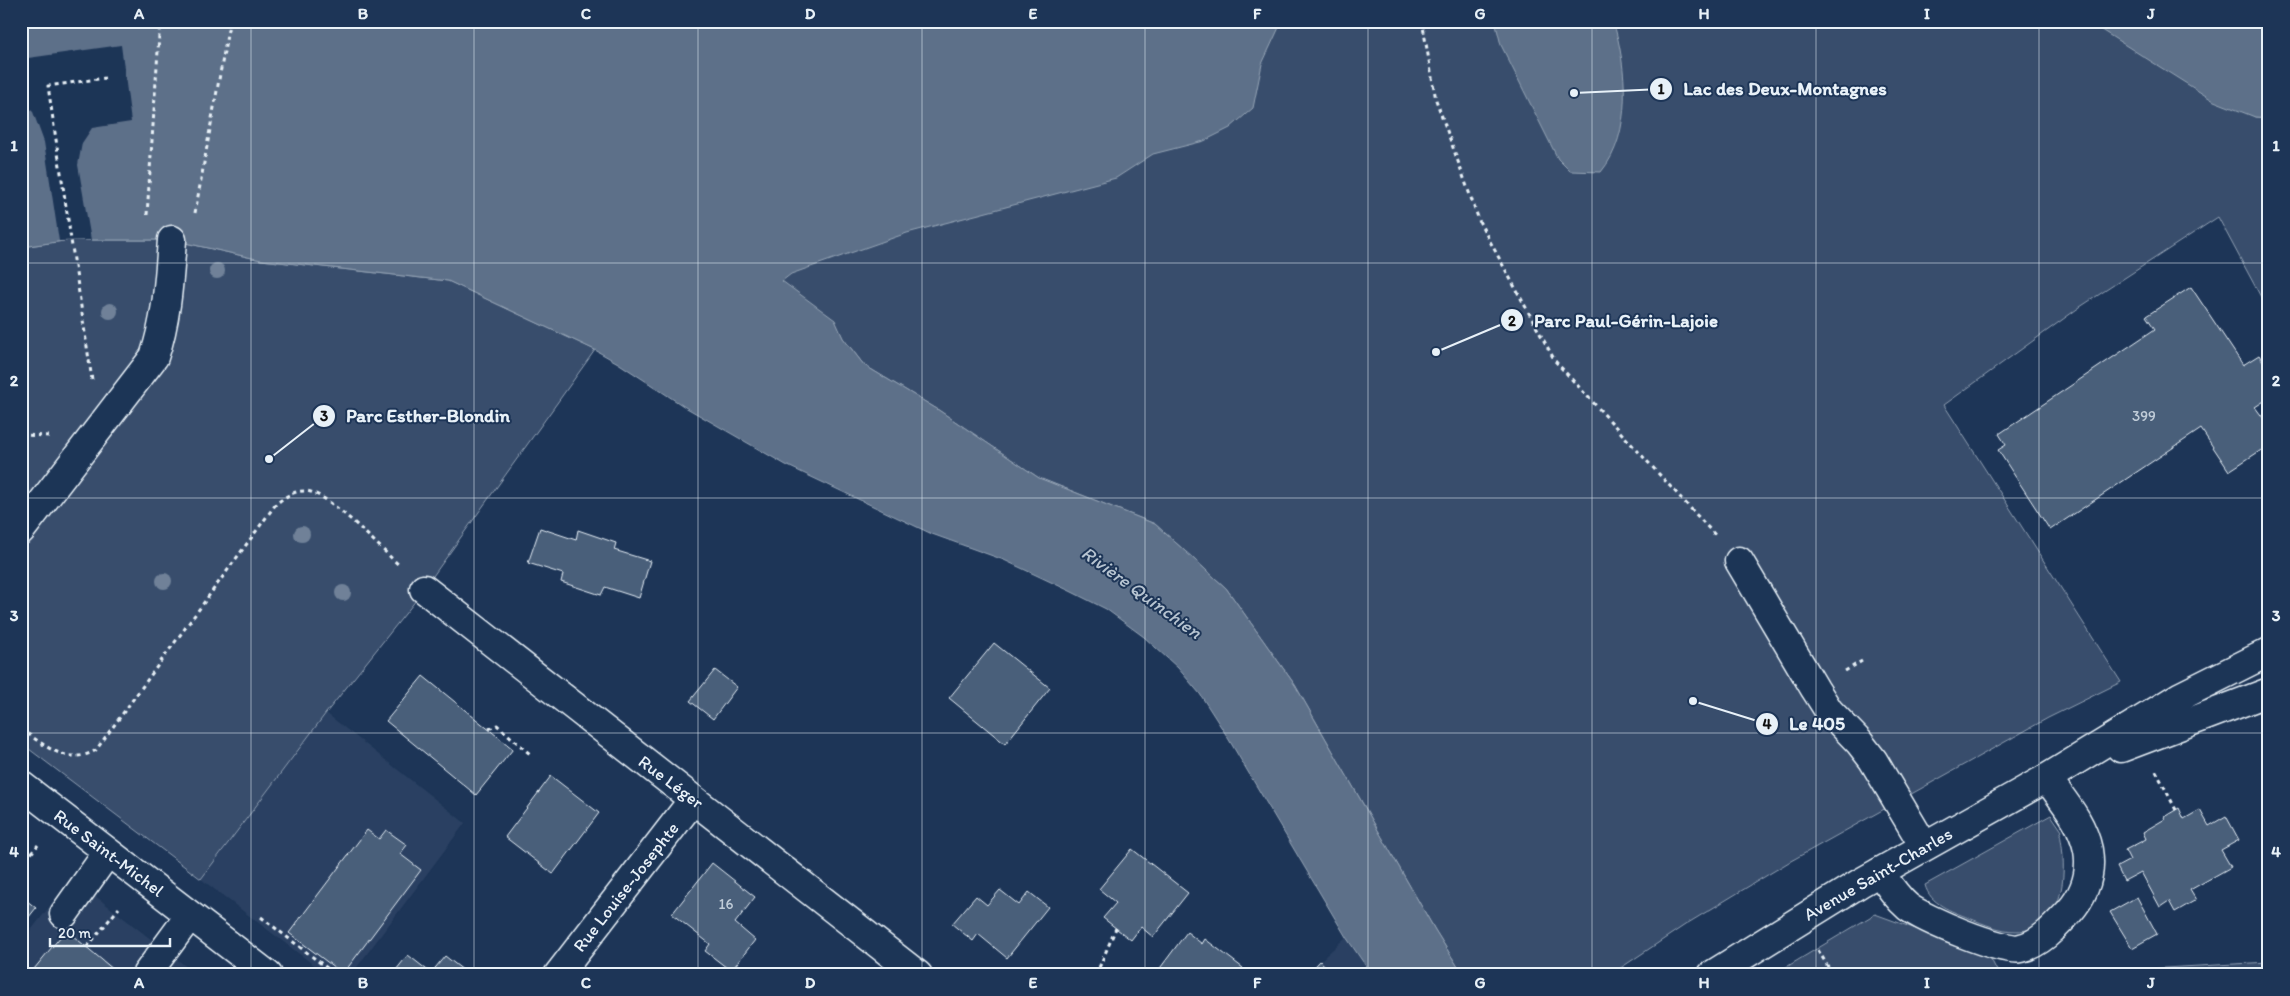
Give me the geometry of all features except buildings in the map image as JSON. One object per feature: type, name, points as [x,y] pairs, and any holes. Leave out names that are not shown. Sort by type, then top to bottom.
[{"type":"street","points":[[21,530],[154,356],[163,325],[169,288],[172,240]]},
{"type":"street","points":[[1739,561],[1829,711],[1859,742],[1873,760],[1924,846]]},
{"type":"street","name":"Rue Léger","points":[[424,589],[918,975]]},
{"type":"street","name":"Avenue Saint-Charles","points":[[1712,975],[1924,846],[2047,778],[2187,707],[2269,652]]},
{"type":"street","name":"Avenue Saint-Charles","points":[[2187,707],[2269,692]]},
{"type":"street","points":[[1880,872],[1896,895],[1909,907],[1924,916],[1975,938],[2011,949],[2033,944],[2058,924],[2079,900],[2087,884],[2089,870],[2088,850],[2081,827],[2074,814],[2047,778]]},
{"type":"street","name":"Rue Saint-Michel","points":[[21,785],[268,975]]},
{"type":"street","name":"Rue Louise-Josephte","points":[[558,975],[693,800]]},
{"type":"street","points":[[64,914],[108,852]]},
{"type":"street","points":[[146,975],[190,914]]},
{"type":"path","points":[[147,220],[160,21]]},
{"type":"path","points":[[1422,21],[1436,100],[1480,223],[1555,361],[1739,561]]},
{"type":"path","points":[[194,215],[229,24]]},
{"type":"path","points":[[92,382],[48,86],[106,78]]},
{"type":"path","points":[[21,435],[54,435]]},
{"type":"path","points":[[21,728],[44,746],[64,756],[75,758],[88,755],[96,750],[276,504],[286,496],[299,491],[309,491],[346,516],[424,589]]},
{"type":"path","points":[[490,729],[497,725],[530,754]]},
{"type":"path","points":[[2155,770],[2176,810]]},
{"type":"path","points":[[21,866],[38,845]]},
{"type":"path","points":[[86,947],[119,908]]},
{"type":"path","points":[[260,917],[336,975]]},
{"type":"path","points":[[1096,975],[1116,928]]},
{"type":"path","points":[[1814,943],[1833,975]]},
{"type":"path","points":[[312,956],[314,952]]},
{"type":"shaded area","points":[[344,21],[2087,21],[2255,117],[2269,118],[2269,312],[2218,217],[2080,307],[1944,405],[2121,682],[2048,718],[1789,862],[1688,923],[1610,975],[1463,975],[1435,930],[1295,685],[1226,588],[1155,524],[1039,478],[937,409],[864,365],[843,338],[834,320]]},
{"type":"shaded area","points":[[71,240],[172,240],[261,260],[448,281],[595,350],[413,604],[326,713],[201,879],[21,743],[21,247]]},
{"type":"shaded area","points":[[326,713],[465,823],[351,975],[327,975],[201,879]]},
{"type":"shaded area","points":[[2051,815],[2062,831],[2060,834],[2063,880],[2060,896],[2054,910],[2045,921],[2033,928],[2010,931],[1980,923],[1942,906],[1931,897],[1925,885]]},
{"type":"shaded area","points":[[72,878],[197,975],[21,975],[21,943]]},
{"type":"shaded area","points":[[1875,914],[1976,951],[1991,959],[1997,971],[2063,975],[1773,975]]},
{"type":"shaded area","points":[[1346,937],[1372,975],[1307,975],[1320,961]]},
{"type":"shaded area","points":[[2269,962],[2269,975],[2076,975],[2094,972]]},
{"type":"water","name":"Rivière Quinchien","points":[[21,21],[1282,21],[1262,64],[1253,108],[1230,128],[1204,141],[1153,154],[1116,178],[907,233],[791,274],[782,281],[835,320],[843,338],[864,365],[937,409],[1039,478],[1155,524],[1226,588],[1295,685],[1435,930],[1463,975],[1372,975],[1346,937],[1200,694],[1178,668],[1144,637],[1106,609],[1004,560],[932,534],[786,465],[685,407],[595,350],[448,281],[261,260],[172,240],[71,240],[21,247]]},
{"type":"water","points":[[1495,21],[1613,21],[1622,58],[1624,79],[1623,119],[1611,156],[1601,172],[1570,171],[1558,159],[1501,45]]},
{"type":"water","points":[[2087,21],[2269,21],[2269,118],[2255,117],[2214,101]]},
{"type":"pier","points":[[121,45],[131,122],[92,128],[82,143],[78,165],[91,240],[59,241],[44,142],[33,112],[21,101],[21,59]]},
{"type":"place","name":"Lac des Deux-Montagnes","points":[[1574,93]]},
{"type":"place","name":"Parc Paul-Gérin-Lajoie","points":[[1436,352]]},
{"type":"place","name":"Parc Esther-Blondin","points":[[269,459]]},
{"type":"place","name":"Le 405","points":[[1693,701]]}]
